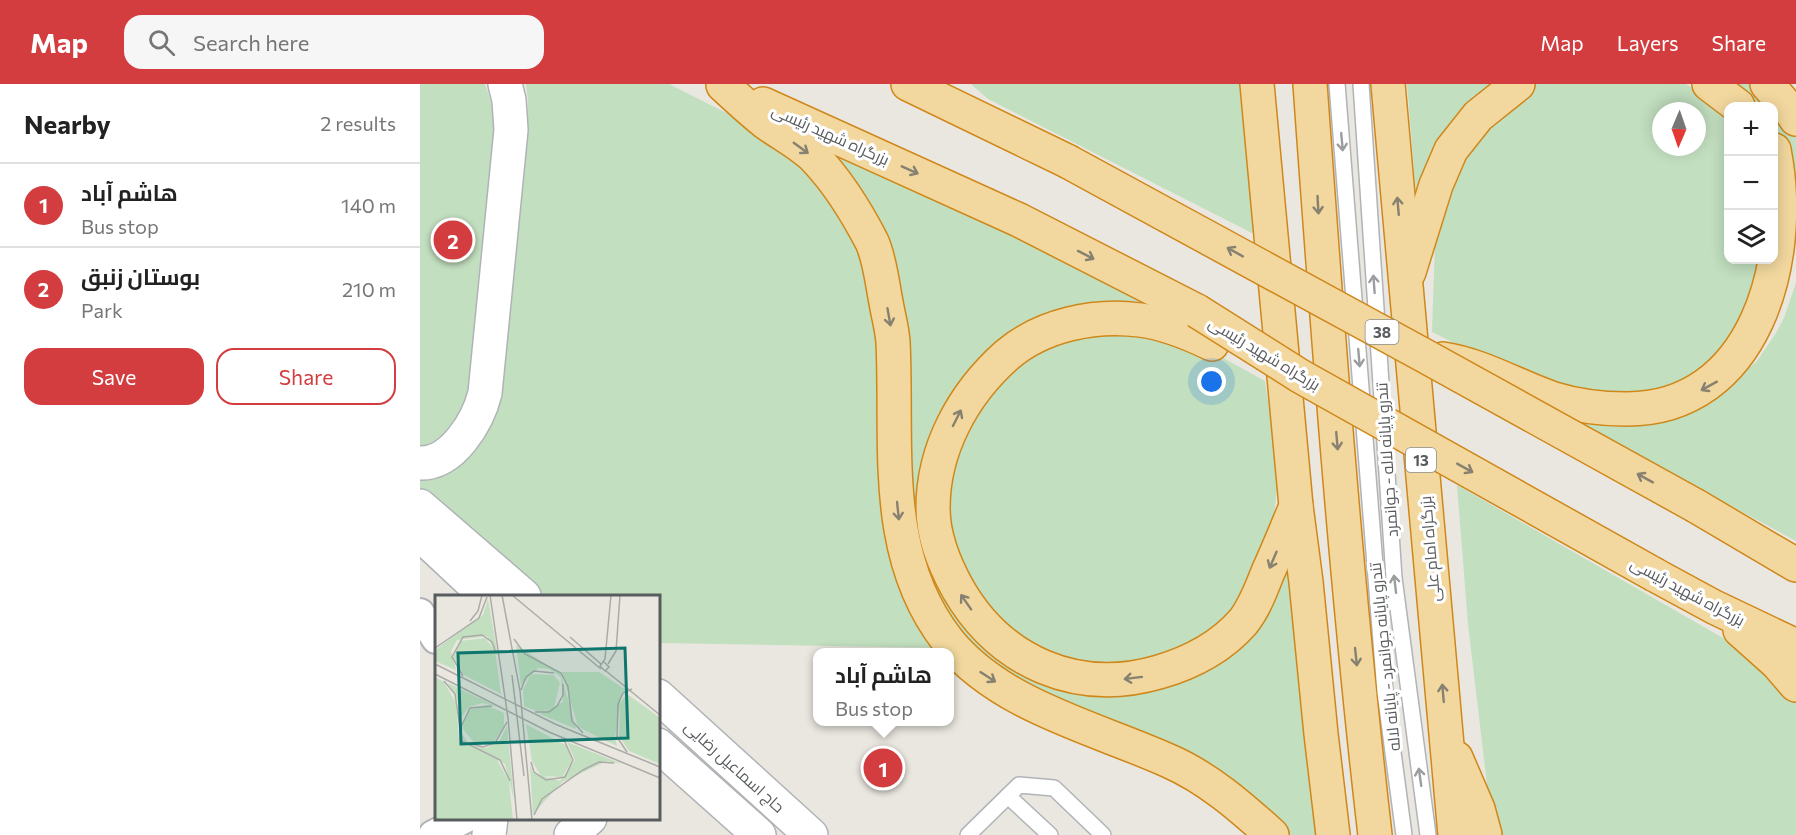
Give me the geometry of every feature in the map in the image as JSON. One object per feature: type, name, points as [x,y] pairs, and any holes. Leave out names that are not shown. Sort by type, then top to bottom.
[{"type":"highway","name":"38","points":[[908,84],[1067,161],[1696,506],[1796,565]]},
{"type":"highway","points":[[947,84],[973,114]]},
{"type":"highway","points":[[1257,84],[1296,506],[1333,835]]},
{"type":"highway","points":[[1310,84],[1321,249],[1352,613],[1375,835]]},
{"type":"highway","name":"بزرگراه امام علی","points":[[1388,84],[1455,835]]},
{"type":"highway","points":[[1405,285],[1436,184],[1451,150],[1478,116],[1518,84]]},
{"type":"highway","points":[[1709,84],[1733,102]]},
{"type":"highway","points":[[1767,84],[1796,119]]},
{"type":"highway","points":[[722,85],[763,121],[814,158],[840,190],[873,245],[893,339],[894,471],[900,526],[911,575],[926,608],[948,641],[979,671],[1025,701],[1172,762],[1213,786],[1272,835]]},
{"type":"highway","name":"بزرگراه شهید رئیسی","points":[[722,85],[1019,220],[1197,311],[1300,376],[1655,575],[1714,607],[1796,646]]},
{"type":"highway","points":[[1425,356],[1459,361],[1554,399],[1590,407],[1628,409],[1660,405],[1687,397],[1716,382],[1745,357],[1767,326],[1777,308],[1791,262],[1793,242],[1789,198],[1781,164],[1776,156]]},
{"type":"highway","points":[[1296,506],[1256,601],[1244,620],[1224,642],[1172,669],[1139,678],[1106,680],[1080,678],[1053,671],[1023,657],[1001,642],[983,625],[963,598],[950,575],[940,551],[933,511],[934,483],[939,460],[957,414],[993,368],[1021,344],[1065,324],[1100,319],[1140,320],[1181,330],[1212,344],[1300,376]]},
{"type":"highway","points":[[1714,607],[1777,663],[1796,685]]},
{"type":"highway","points":[[1447,739],[1478,809],[1485,835]]},
{"type":"main road","points":[[420,463],[442,458],[470,428],[482,404],[488,374],[511,130],[509,100],[505,84]]},
{"type":"main road","points":[[420,506],[522,595]]},
{"type":"main road","points":[[420,535],[484,595]]},
{"type":"main road","name":"حاج اسماعیل رضایی","points":[[660,698],[811,835]]},
{"type":"main road","points":[[660,747],[759,835]]},
{"type":"main road","points":[[660,777],[695,778]]},
{"type":"main road","points":[[489,835],[491,820]]},
{"type":"main road","points":[[570,835],[573,820]]},
{"type":"main road","points":[[570,835],[589,820]]},
{"type":"street","points":[[420,613],[435,637]]},
{"type":"street","points":[[433,835],[464,820]]},
{"type":"lane","name":"تندرو پایانه جوانمرد - پایانه لاله","points":[[1337,84],[1385,692],[1404,835]]},
{"type":"lane","name":"تندرو پایانه لاله - جوانمرد","points":[[1361,84],[1394,578],[1428,835]]},
{"type":"lane","points":[[978,832],[1019,785],[1054,788],[1102,835]]},
{"type":"lane","points":[[1008,796],[1050,835]]},
{"type":"green space","points":[[420,84],[485,84],[491,102],[495,128],[475,380],[453,431],[420,453]]},
{"type":"green space","points":[[526,84],[669,84],[764,132],[812,171],[862,252],[880,344],[882,472],[943,648],[660,643],[660,595],[535,595],[420,494],[420,476],[429,479],[451,470],[513,264],[527,138]]},
{"type":"green space","points":[[971,84],[1239,84],[1256,235],[988,99]]},
{"type":"green space","points":[[1407,84],[1500,84],[1418,218]]},
{"type":"green space","points":[[1537,84],[1686,84],[1724,108],[1724,264],[1774,264],[1773,293],[1684,387],[1579,398],[1486,359],[1432,332],[1435,243],[1455,162],[1501,106]]},
{"type":"green space","points":[[1729,84],[1753,84],[1771,102],[1749,102]]},
{"type":"green space","points":[[1778,111],[1796,138],[1796,178],[1780,140]]},
{"type":"green space","points":[[785,125],[1214,335],[1166,317],[981,361],[946,403],[925,463],[925,513],[1022,670],[1179,678],[1289,545],[1321,835],[1288,835],[1243,793],[1034,694],[956,636],[934,598],[911,513],[897,289]]},
{"type":"green space","points":[[1796,283],[1796,541],[1720,500],[1652,469],[1599,439],[1556,405],[1725,388],[1757,361],[1776,333],[1784,318]]},
{"type":"green space","points":[[1143,329],[1216,354],[1265,381],[1277,465],[1274,517],[1243,601],[1198,644],[1145,666],[1069,663],[1011,632],[976,594],[953,546],[946,498],[967,423],[1003,376],[1062,337]]},
{"type":"green space","points":[[1457,485],[1756,657],[1796,695],[1796,835],[1493,835],[1468,624]]},
{"type":"place","name":"بوستان زنبق","points":[[453,240]]},
{"type":"place","name":"هاشم آباد","points":[[883,768]]}]
